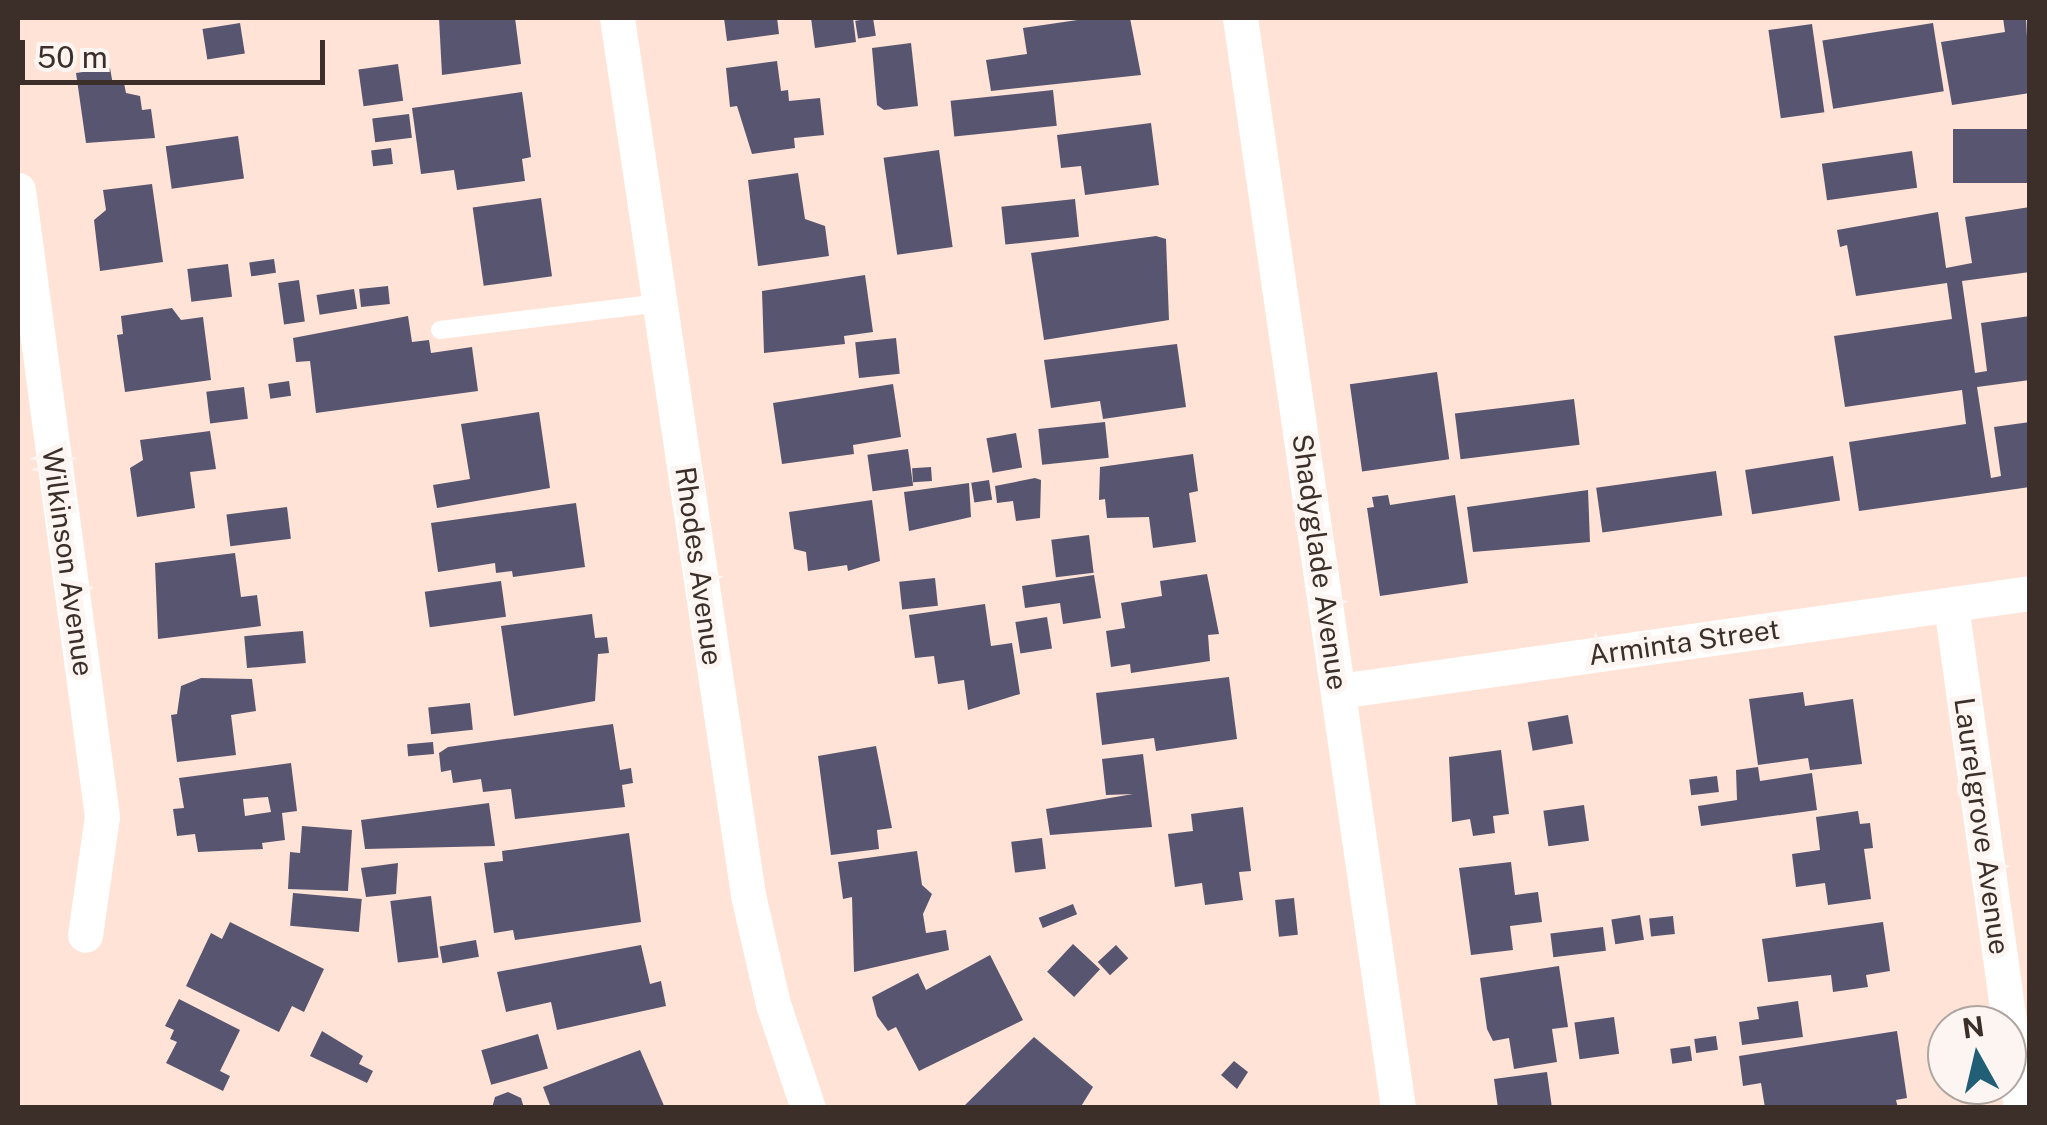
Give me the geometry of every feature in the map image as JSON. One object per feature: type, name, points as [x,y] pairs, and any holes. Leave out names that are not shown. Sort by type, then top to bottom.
[{"type":"street","name":"Rhodes Avenue","points":[[617,18],[748,895],[773,1004],[808,1108]]},
{"type":"street","name":"Shadyglade Avenue","points":[[1240,18],[1398,1108]]},
{"type":"street","name":"Wilkinson Avenue","points":[[18,190],[102,816],[85,935]]},
{"type":"street","name":"Arminta Street","points":[[1339,690],[2030,593]]},
{"type":"street","name":"Laurelgrove Avenue","points":[[1952,604],[2020,1108]]},
{"type":"lane","points":[[440,330],[660,304]]},
{"type":"building","points":[[439,18],[515,18],[521,64],[442,75]]},
{"type":"building","points":[[724,18],[777,18],[779,34],[727,41]]},
{"type":"building","points":[[811,18],[853,18],[856,42],[815,48]]},
{"type":"building","points":[[873,18],[876,36],[858,39],[855,21]]},
{"type":"building","points":[[1091,18],[1130,18],[1141,75],[991,91],[986,60],[1027,54],[1023,28]]},
{"type":"building","points":[[2003,18],[2026,18],[2030,93],[1952,105],[1941,42],[2005,32]]},
{"type":"building","points":[[240,23],[245,54],[207,60],[202,29]]},
{"type":"building","points":[[1933,23],[1944,91],[1833,109],[1822,41]]},
{"type":"building","points":[[1812,24],[1824,112],[1781,118],[1768,30]]},
{"type":"building","points":[[911,43],[918,106],[884,110],[877,105],[872,48]]},
{"type":"building","points":[[777,61],[781,91],[788,90],[789,101],[820,98],[824,135],[794,138],[795,148],[752,154],[737,106],[730,107],[726,68]]},
{"type":"building","points":[[398,64],[403,101],[364,106],[358,70]]},
{"type":"building","points":[[110,68],[113,85],[124,83],[126,93],[140,96],[142,110],[151,109],[155,138],[86,143],[76,73]]},
{"type":"building","points":[[1053,90],[1057,126],[954,137],[951,101]]},
{"type":"building","points":[[522,92],[531,157],[522,159],[525,181],[457,190],[454,170],[421,174],[412,108]]},
{"type":"building","points":[[409,114],[412,138],[375,142],[372,119]]},
{"type":"building","points":[[1151,123],[1159,185],[1085,195],[1081,166],[1061,168],[1057,135]]},
{"type":"building","points":[[1953,129],[2030,129],[2030,183],[1953,183]]},
{"type":"building","points":[[238,136],[244,179],[172,189],[166,146]]},
{"type":"building","points":[[391,148],[393,164],[373,166],[371,150]]},
{"type":"building","points":[[939,150],[953,247],[897,255],[884,158]]},
{"type":"building","points":[[1912,151],[1917,188],[1827,200],[1822,164]]},
{"type":"building","points":[[798,173],[805,219],[825,226],[829,256],[758,266],[748,180]]},
{"type":"building","points":[[152,184],[163,262],[100,271],[94,220],[106,210],[103,190]]},
{"type":"building","points":[[541,198],[552,276],[484,286],[473,208]]},
{"type":"building","points":[[1075,199],[1079,237],[1005,245],[1001,207]]},
{"type":"building","points":[[2030,207],[2030,272],[1962,281],[1975,373],[1987,371],[1981,323],[2030,316],[2030,380],[1977,387],[1991,478],[2001,476],[1994,427],[2030,422],[2030,487],[1859,511],[1849,442],[1966,424],[1962,390],[1845,407],[1834,336],[1952,319],[1947,283],[1856,296],[1847,245],[1840,247],[1837,230],[1938,212],[1946,268],[1972,263],[1965,217]]},
{"type":"building","points":[[1156,236],[1166,239],[1169,320],[1044,340],[1031,253]]},
{"type":"building","points":[[274,259],[276,273],[251,276],[249,262]]},
{"type":"building","points":[[228,264],[232,297],[191,302],[187,269]]},
{"type":"building","points":[[865,275],[873,332],[844,336],[845,344],[764,353],[762,291]]},
{"type":"building","points":[[299,280],[305,322],[284,325],[278,283]]},
{"type":"building","points":[[388,286],[390,304],[361,307],[359,289]]},
{"type":"building","points":[[354,289],[357,309],[320,315],[316,295]]},
{"type":"building","points":[[172,308],[181,320],[203,317],[211,380],[125,392],[117,335],[123,334],[121,316]]},
{"type":"building","points":[[408,316],[412,342],[429,340],[431,353],[472,347],[478,391],[316,413],[310,361],[296,362],[293,338]]},
{"type":"building","points":[[896,338],[900,374],[859,378],[855,342]]},
{"type":"building","points":[[1177,344],[1186,407],[1103,419],[1100,401],[1051,408],[1044,360]]},
{"type":"building","points":[[1437,372],[1449,459],[1362,471],[1350,384]]},
{"type":"building","points":[[289,381],[291,396],[270,399],[268,384]]},
{"type":"building","points":[[893,384],[901,437],[853,445],[854,454],[782,464],[773,403]]},
{"type":"building","points":[[244,387],[248,419],[210,423],[206,392]]},
{"type":"building","points":[[1574,399],[1580,445],[1461,459],[1455,414]]},
{"type":"building","points":[[539,412],[550,488],[437,508],[433,485],[470,479],[461,424]]},
{"type":"building","points":[[1105,422],[1109,458],[1042,465],[1038,429]]},
{"type":"building","points":[[210,431],[216,469],[190,472],[195,508],[137,517],[130,468],[143,460],[140,440]]},
{"type":"building","points":[[1016,433],[1022,467],[993,473],[986,438]]},
{"type":"building","points":[[908,449],[913,486],[873,491],[867,455]]},
{"type":"building","points":[[1193,454],[1198,491],[1189,493],[1196,542],[1153,548],[1149,517],[1107,518],[1105,499],[1099,500],[1100,467]]},
{"type":"building","points":[[1833,456],[1840,500],[1752,514],[1745,470]]},
{"type":"building","points":[[931,467],[932,481],[913,482],[912,468]]},
{"type":"building","points":[[1716,471],[1722,516],[1602,532],[1596,488]]},
{"type":"building","points":[[989,480],[992,500],[974,503],[971,483]]},
{"type":"building","points":[[1041,480],[1040,518],[1016,521],[1013,501],[997,503],[995,486]]},
{"type":"building","points":[[969,483],[971,517],[909,531],[904,492]]},
{"type":"building","points":[[1588,490],[1590,542],[1473,552],[1467,507]]},
{"type":"building","points":[[1388,495],[1390,505],[1455,495],[1468,583],[1380,596],[1367,508],[1374,507],[1372,497]]},
{"type":"building","points":[[872,500],[880,561],[848,571],[847,565],[808,571],[806,552],[794,549],[789,512]]},
{"type":"building","points":[[576,503],[585,567],[513,577],[512,571],[496,573],[495,563],[438,572],[431,523]]},
{"type":"building","points":[[287,507],[291,539],[230,546],[226,514]]},
{"type":"building","points":[[1089,535],[1094,573],[1056,577],[1051,540]]},
{"type":"building","points":[[235,553],[241,597],[257,595],[261,626],[158,639],[155,563]]},
{"type":"building","points":[[1207,574],[1219,634],[1208,635],[1210,661],[1131,673],[1130,664],[1111,667],[1106,631],[1125,628],[1121,603],[1162,596],[1160,581]]},
{"type":"building","points":[[1094,575],[1101,618],[1063,624],[1060,603],[1025,608],[1022,586]]},
{"type":"building","points":[[935,578],[938,606],[902,610],[899,582]]},
{"type":"building","points":[[501,581],[506,617],[430,627],[425,592]]},
{"type":"building","points":[[985,604],[991,646],[1012,643],[1020,694],[968,710],[964,680],[938,684],[934,656],[915,658],[909,615]]},
{"type":"building","points":[[592,614],[595,638],[607,637],[609,653],[598,654],[595,701],[514,716],[501,626]]},
{"type":"building","points":[[1047,617],[1052,649],[1020,654],[1015,622]]},
{"type":"building","points":[[303,631],[306,663],[247,668],[244,636]]},
{"type":"building","points":[[1229,677],[1237,739],[1156,751],[1154,738],[1102,745],[1096,693]]},
{"type":"building","points":[[201,678],[252,679],[256,711],[231,715],[236,755],[177,762],[171,715],[177,714],[181,686]]},
{"type":"building","points":[[1803,692],[1805,706],[1853,699],[1862,764],[1810,770],[1808,758],[1758,765],[1749,699]]},
{"type":"building","points":[[470,703],[473,730],[431,734],[428,707]]},
{"type":"building","points":[[1568,715],[1573,744],[1533,751],[1528,722]]},
{"type":"building","points":[[613,724],[620,770],[631,768],[633,783],[622,785],[625,807],[515,819],[511,789],[483,792],[481,779],[453,783],[451,770],[441,772],[439,753],[448,747]]},
{"type":"building","points":[[433,742],[434,754],[408,756],[407,744]]},
{"type":"building","points":[[876,746],[892,828],[877,830],[879,849],[831,855],[818,756]]},
{"type":"building","points":[[1501,750],[1509,814],[1493,816],[1495,833],[1473,836],[1470,819],[1452,822],[1449,757]]},
{"type":"building","points":[[1143,754],[1152,827],[1050,835],[1046,809],[1133,794],[1106,795],[1102,759]]},
{"type":"building","points":[[291,763],[297,811],[282,813],[285,840],[262,843],[263,849],[198,852],[195,834],[177,836],[173,809],[184,808],[179,778]],"holes":[[[268,797],[271,812],[245,816],[243,799]]]},
{"type":"building","points":[[1758,767],[1760,781],[1812,773],[1817,810],[1701,826],[1698,806],[1737,800],[1736,770]]},
{"type":"building","points":[[1717,776],[1719,792],[1691,795],[1689,779]]},
{"type":"building","points":[[489,803],[495,846],[365,849],[361,820]]},
{"type":"building","points":[[1584,805],[1589,841],[1548,846],[1543,811]]},
{"type":"building","points":[[1243,807],[1251,871],[1239,872],[1243,900],[1205,905],[1202,883],[1175,887],[1168,834],[1193,831],[1191,814]]},
{"type":"building","points":[[1858,811],[1860,824],[1870,823],[1873,848],[1864,849],[1871,899],[1828,905],[1825,883],[1796,887],[1792,854],[1820,850],[1816,817]]},
{"type":"building","points":[[302,826],[352,830],[348,891],[288,889],[290,852],[300,853]]},
{"type":"building","points":[[629,833],[641,922],[515,940],[513,930],[494,933],[484,863],[503,861],[502,851]]},
{"type":"building","points":[[1042,838],[1046,869],[1015,873],[1011,842]]},
{"type":"building","points":[[917,851],[922,885],[932,894],[923,914],[926,933],[946,930],[949,950],[854,972],[852,897],[843,899],[838,862]]},
{"type":"building","points":[[1511,862],[1515,895],[1538,892],[1542,922],[1510,926],[1513,950],[1471,955],[1459,868]]},
{"type":"building","points":[[398,863],[396,894],[366,897],[361,868]]},
{"type":"building","points":[[293,893],[362,899],[359,932],[290,926]]},
{"type":"building","points":[[431,896],[439,958],[398,963],[390,901]]},
{"type":"building","points":[[1294,898],[1298,935],[1279,937],[1275,900]]},
{"type":"building","points":[[1073,904],[1077,914],[1043,928],[1039,918]]},
{"type":"building","points":[[1640,915],[1644,940],[1615,944],[1611,920]]},
{"type":"building","points":[[1673,916],[1675,934],[1651,936],[1649,919]]},
{"type":"building","points":[[230,922],[324,969],[304,1012],[292,1006],[279,1032],[186,986],[211,933],[222,939]]},
{"type":"building","points":[[1883,922],[1890,971],[1866,975],[1868,987],[1833,992],[1831,975],[1768,982],[1762,939]]},
{"type":"building","points":[[1603,927],[1606,951],[1553,957],[1550,933]]},
{"type":"building","points":[[476,940],[479,957],[443,963],[440,946]]},
{"type":"building","points":[[1073,944],[1100,969],[1074,997],[1047,972]]},
{"type":"building","points":[[641,945],[650,984],[661,981],[666,1006],[557,1030],[551,1002],[506,1012],[497,972]]},
{"type":"building","points":[[1116,945],[1128,958],[1110,975],[1098,962]]},
{"type":"building","points":[[990,955],[1023,1020],[919,1071],[896,1027],[888,1031],[877,1016],[872,997],[918,973],[926,990]]},
{"type":"building","points":[[1559,966],[1568,1027],[1552,1029],[1557,1062],[1514,1069],[1509,1038],[1493,1041],[1487,1029],[1480,978]]},
{"type":"building","points":[[179,999],[240,1030],[220,1071],[230,1076],[223,1091],[166,1063],[177,1042],[170,1039],[174,1030],[165,1026]]},
{"type":"building","points":[[1798,1001],[1803,1037],[1742,1045],[1739,1022],[1759,1019],[1757,1007]]},
{"type":"building","points":[[1614,1017],[1619,1054],[1580,1059],[1574,1023]]},
{"type":"building","points":[[322,1031],[363,1056],[359,1064],[373,1071],[367,1083],[310,1056]]},
{"type":"building","points":[[1897,1031],[1907,1098],[1896,1100],[1898,1108],[1765,1108],[1761,1083],[1743,1086],[1739,1056]]},
{"type":"building","points":[[538,1034],[548,1069],[491,1085],[481,1050]]},
{"type":"building","points":[[1716,1036],[1718,1050],[1696,1053],[1694,1039]]},
{"type":"building","points":[[1034,1037],[1093,1087],[1080,1108],[962,1108]]},
{"type":"building","points":[[1690,1046],[1692,1061],[1672,1064],[1670,1049]]},
{"type":"building","points":[[640,1050],[665,1108],[551,1108],[543,1087]]},
{"type":"building","points":[[1234,1061],[1248,1072],[1237,1089],[1221,1075]]},
{"type":"building","points":[[1547,1072],[1552,1108],[1498,1108],[1494,1079]]},
{"type":"building","points":[[508,1092],[521,1098],[524,1108],[492,1108],[495,1097]]}]
